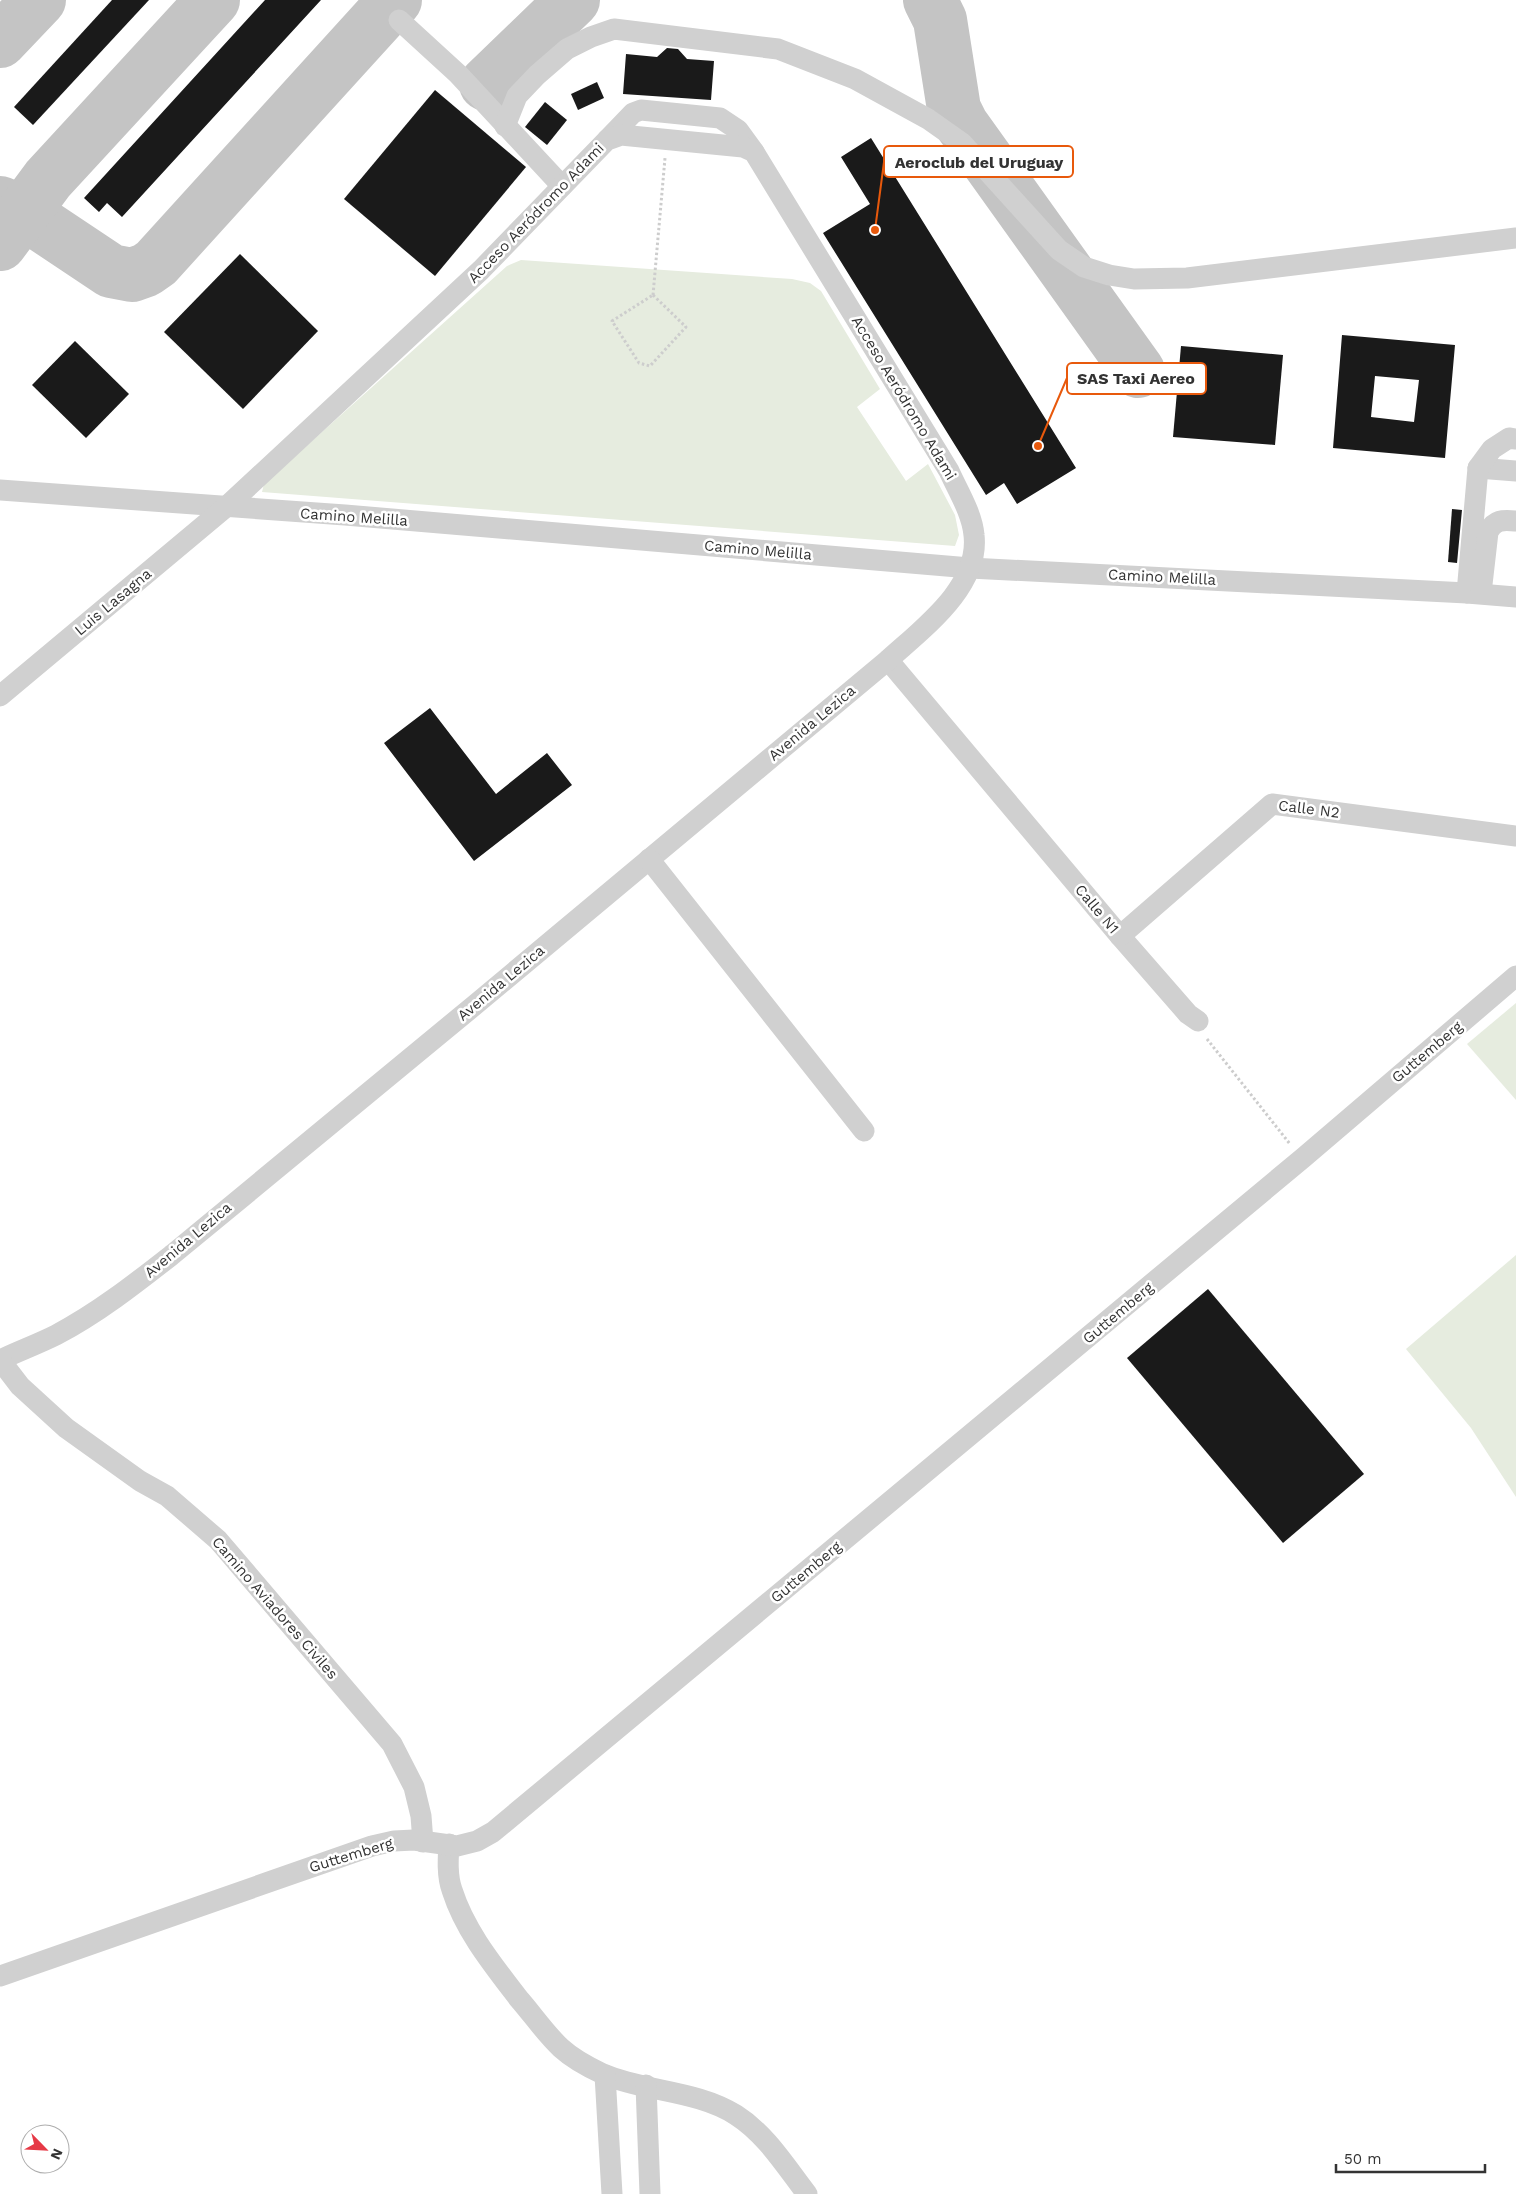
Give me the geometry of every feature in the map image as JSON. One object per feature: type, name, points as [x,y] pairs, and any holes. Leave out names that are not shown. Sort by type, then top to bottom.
[{"type":"street","points":[[399,20],[458,74],[562,186]]},
{"type":"street","points":[[505,126],[517,96],[537,75],[567,49],[591,36],[614,29],[652,33],[778,49],[855,79],[928,119],[962,142],[1059,250],[1084,267],[1109,275],[1134,279],[1187,278],[1516,238]]},
{"type":"street","points":[[607,140],[633,113],[641,110],[720,118],[738,130],[754,152]]},
{"type":"street","name":"Acceso Aeródromo Adami","points":[[226,507],[481,270],[607,140],[621,135],[666,138],[743,146],[754,152],[949,471],[966,507],[974,536],[970,568]]},
{"type":"street","points":[[1474,593],[1480,531],[1478,468],[1492,449],[1509,438],[1516,439]]},
{"type":"street","points":[[1478,468],[1516,471]]},
{"type":"street","name":"Camino Melilla","points":[[0,490],[355,516],[970,568],[1474,593],[1516,597]]},
{"type":"street","name":"Luis Lasagna","points":[[0,696],[226,507]]},
{"type":"street","points":[[1480,531],[1500,520],[1516,522]]},
{"type":"street","name":"Avenida Lezica","points":[[0,1360],[56,1335],[127,1290],[476,1004],[888,660],[930,622],[968,577],[970,568]]},
{"type":"street","name":"Calle N1","points":[[888,660],[1120,936],[1188,1014],[1198,1021]]},
{"type":"street","name":"Calle N2","points":[[1120,936],[1272,804],[1516,836]]},
{"type":"street","points":[[649,859],[864,1131]]},
{"type":"street","name":"Guttemberg","points":[[0,1976],[350,1853],[394,1841],[457,1846],[477,1841],[494,1832],[1303,1158],[1516,976]]},
{"type":"street","name":"Camino Aviadores Civiles","points":[[0,1360],[20,1386],[66,1428],[140,1481],[167,1496],[218,1540],[392,1744],[414,1787],[421,1816],[423,1842]]},
{"type":"street","points":[[449,1844],[448,1862],[451,1888],[471,1933],[486,1957],[541,2026],[562,2048],[586,2066],[605,2075],[708,2102],[737,2116],[762,2137],[807,2194]]},
{"type":"street","points":[[605,2075],[612,2194]]},
{"type":"street","points":[[646,2085],[650,2194]]},
{"type":"path","points":[[652,294],[666,138]]},
{"type":"path","points":[[652,294],[686,327],[650,366],[639,363],[612,321],[652,294]]},
{"type":"path","points":[[1198,1021],[1206,1039],[1303,1158]]},
{"type":"shaded area","points":[[521,260],[792,279],[810,283],[821,291],[880,389],[857,407],[906,481],[928,464],[955,515],[959,535],[955,546],[262,492],[264,484],[507,266]]},
{"type":"shaded area","points":[[1516,1003],[1516,1100],[1467,1044]]},
{"type":"shaded area","points":[[1516,1255],[1516,1497],[1471,1428],[1406,1349]]},
{"type":"building","points":[[112,0],[149,0],[33,125],[14,107]]},
{"type":"building","points":[[265,0],[321,0],[122,217],[107,203],[99,212],[84,198]]},
{"type":"building","points":[[667,48],[678,49],[687,59],[714,61],[711,100],[623,94],[626,54],[657,57]]},
{"type":"building","points":[[597,82],[604,98],[578,110],[571,94]]},
{"type":"building","points":[[435,90],[526,167],[435,276],[344,199]]},
{"type":"building","points":[[545,102],[567,120],[547,145],[525,127]]},
{"type":"building","points":[[871,138],[1076,468],[1017,504],[1004,483],[986,495],[823,233],[870,204],[841,157]]},
{"type":"building","points":[[240,254],[318,331],[243,409],[164,332]]},
{"type":"building","points":[[1342,335],[1455,345],[1445,458],[1333,448]],"holes":[[[1375,376],[1419,380],[1414,422],[1371,417]]]},
{"type":"building","points":[[75,341],[129,394],[86,438],[32,385]]},
{"type":"building","points":[[1181,346],[1283,355],[1275,445],[1173,437]]},
{"type":"building","points":[[1452,509],[1462,510],[1457,563],[1448,562]]},
{"type":"building","points":[[430,708],[496,794],[547,753],[572,785],[474,861],[384,743]]},
{"type":"building","points":[[1208,1289],[1364,1474],[1283,1543],[1127,1358]]},
{"type":"taxiway","points":[[0,41],[39,0]]},
{"type":"taxiway","points":[[0,244],[48,179],[213,0]]},
{"type":"taxiway","points":[[0,203],[24,213],[111,271],[132,275],[146,270],[156,263],[395,0]]},
{"type":"taxiway","points":[[486,84],[573,0]]},
{"type":"taxiway","points":[[930,0],[940,20],[954,109],[962,125],[1138,371]]},
{"type":"place","name":"Aeroclub del Uruguay","points":[[875,230]]},
{"type":"place","name":"SAS Taxi Aereo","points":[[1038,446]]}]
